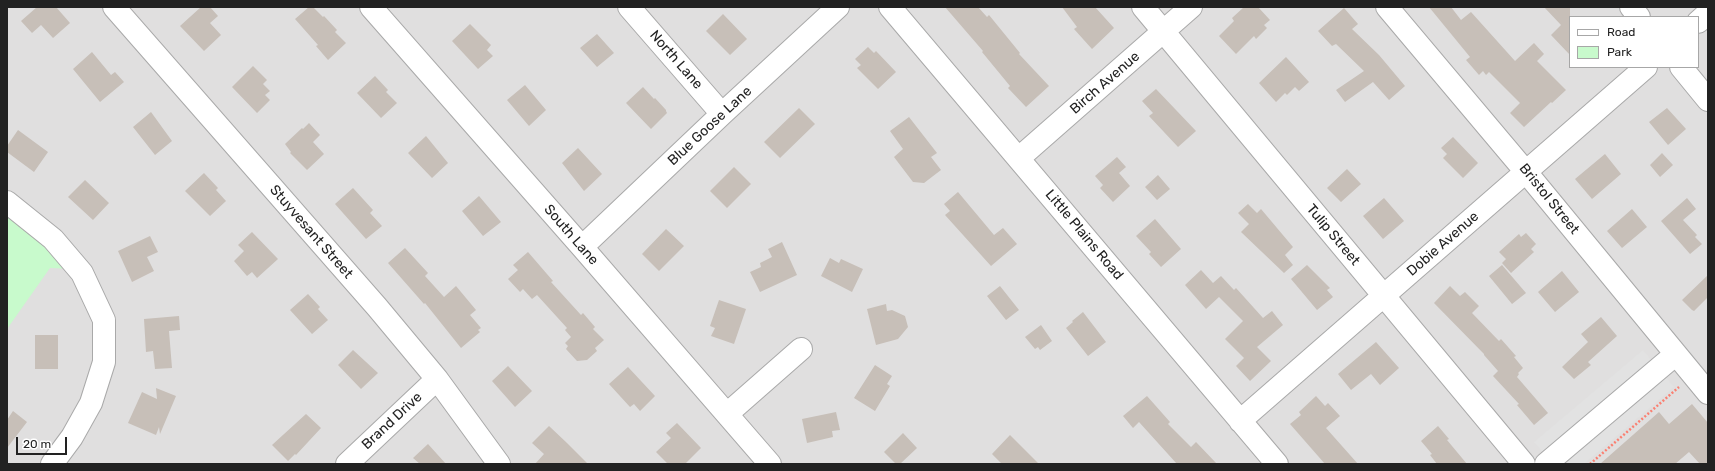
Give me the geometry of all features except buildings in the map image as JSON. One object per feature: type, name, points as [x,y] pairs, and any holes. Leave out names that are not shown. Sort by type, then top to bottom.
[{"type":"street","name":"Stuyvesant Street","points":[[114,7],[377,307],[437,379],[499,464]]},
{"type":"street","name":"South Lane","points":[[371,7],[770,464]]},
{"type":"street","name":"North Lane","points":[[629,7],[722,114]]},
{"type":"street","name":"Blue Goose Lane","points":[[582,247],[722,114],[838,7]]},
{"type":"street","name":"Little Plains Road","points":[[890,7],[1276,464]]},
{"type":"street","name":"Tulip Street","points":[[1142,7],[1524,464]]},
{"type":"street","name":"Birch Avenue","points":[[1019,158],[1191,7]]},
{"type":"street","name":"Bristol Street","points":[[1387,7],[1526,172],[1708,393]]},
{"type":"street","points":[[1631,7],[1638,16]]},
{"type":"street","points":[[1699,21],[1708,13]]},
{"type":"street","name":"Dobie Avenue","points":[[1240,421],[1645,68]]},
{"type":"street","points":[[1682,68],[1708,100]]},
{"type":"street","points":[[7,202],[53,239],[82,273],[104,320],[104,362],[91,403],[72,437],[52,464]]},
{"type":"street","points":[[727,414],[801,349]]},
{"type":"street","points":[[1546,464],[1676,354]]},
{"type":"street","name":"Brand Drive","points":[[347,464],[437,379]]},
{"type":"path","points":[[1590,464],[1682,384]]},
{"type":"shaded area","points":[[7,7],[1708,7],[1708,464],[7,464]]},
{"type":"shaded area","points":[[1643,350],[1674,387],[1584,464],[1553,464],[1534,442]]},
{"type":"green space","points":[[7,202],[75,269],[50,268],[7,329]]}]
